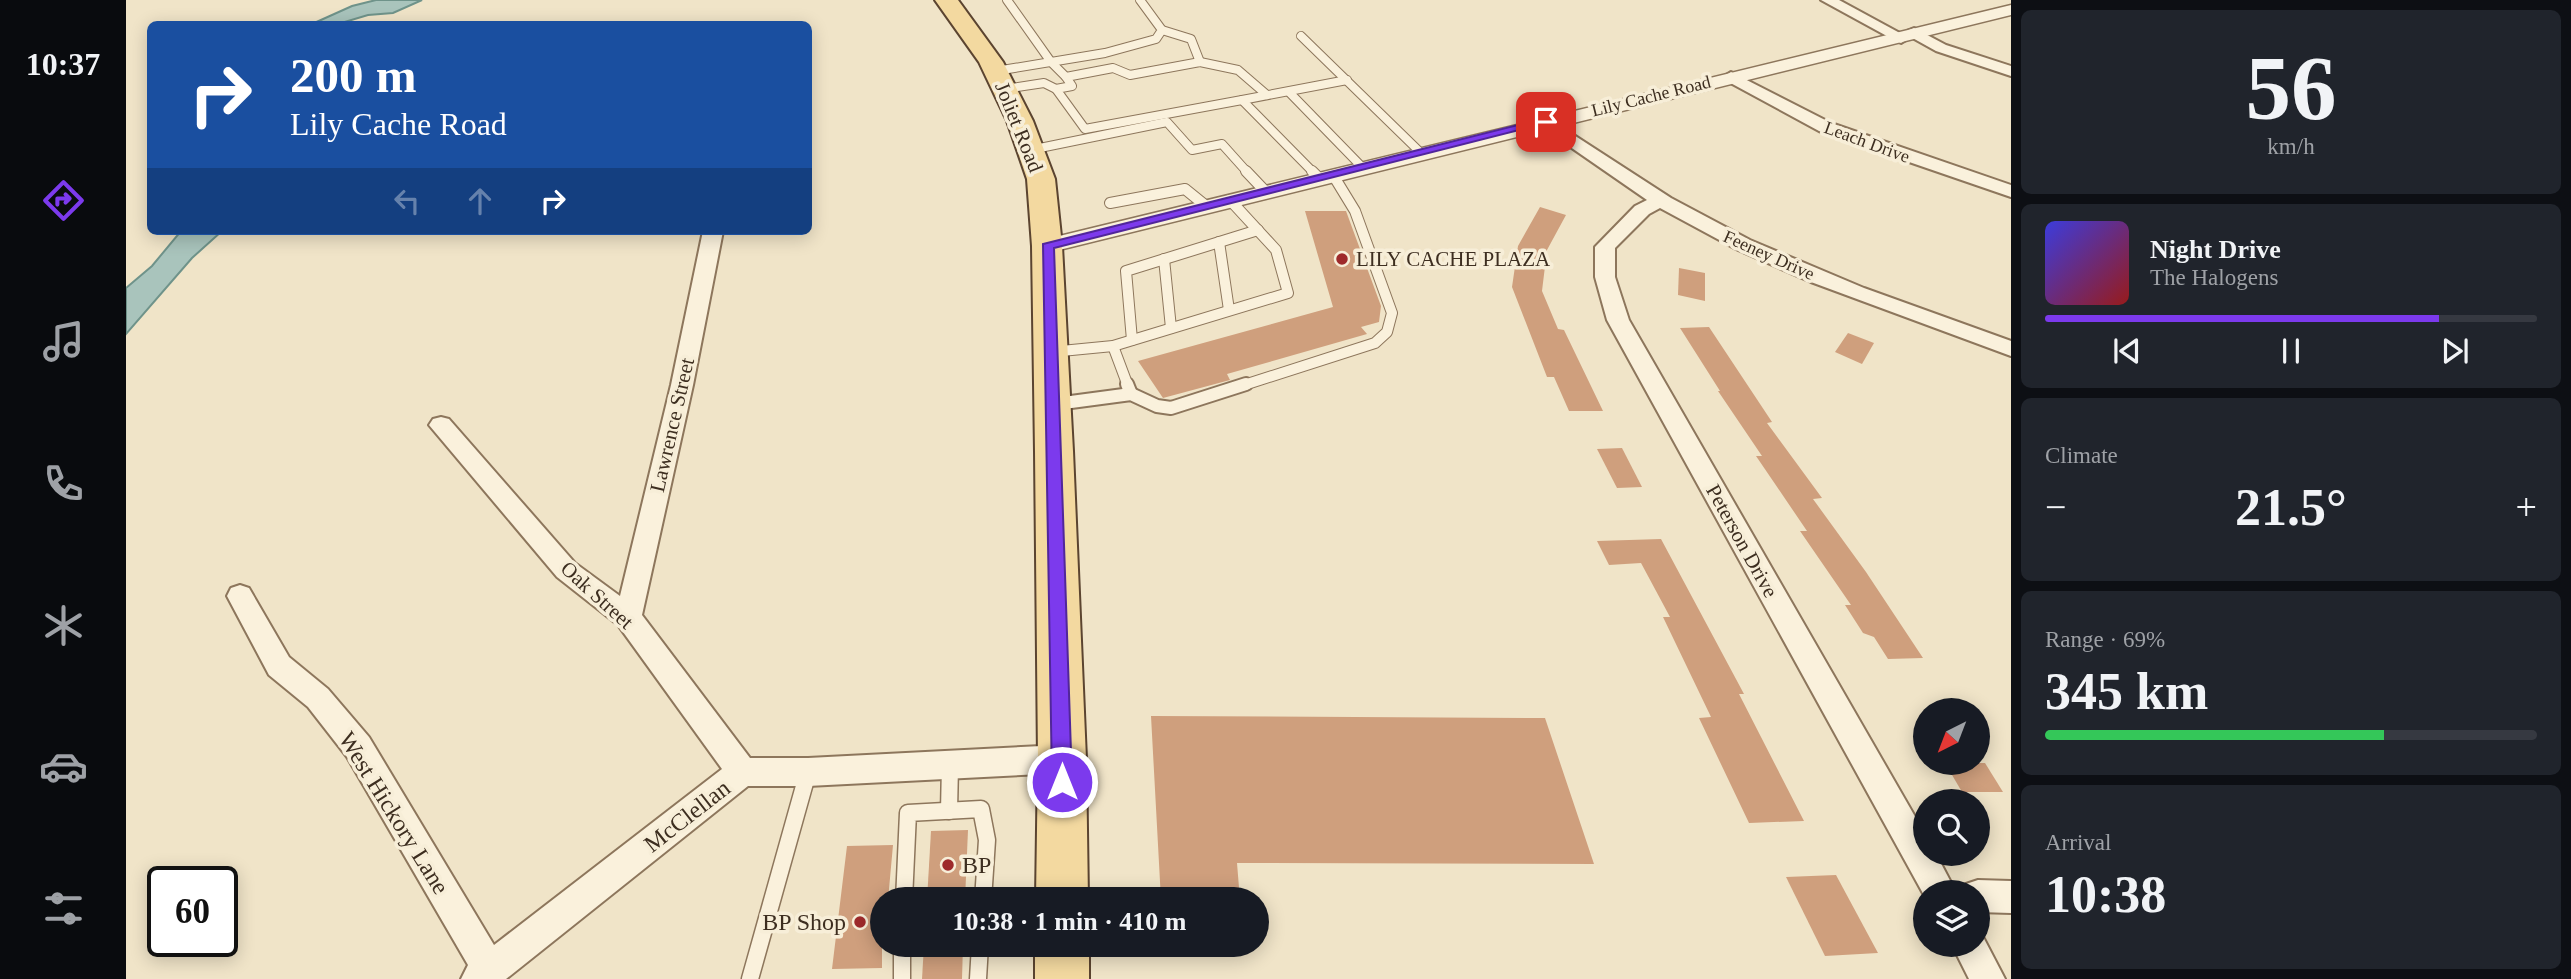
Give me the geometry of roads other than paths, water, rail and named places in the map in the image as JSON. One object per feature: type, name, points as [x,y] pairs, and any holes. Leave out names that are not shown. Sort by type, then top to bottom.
[{"type":"main road","name":"Joliet Road","points":[[946,0],[1000,80],[1041,179],[1048,246],[1062,759],[1062,887]]},
{"type":"main road","points":[[1062,957],[1062,979]]},
{"type":"street","points":[[1828,0],[1941,48],[2011,71]]},
{"type":"street","name":"Lily Cache Road","points":[[1048,246],[1731,76],[2011,10]]},
{"type":"street","name":"Leach Drive","points":[[1731,76],[1825,127],[2011,191]]},
{"type":"street","name":"Feeney Drive","points":[[1546,122],[1661,200],[1706,226],[1821,278],[2011,349]]},
{"type":"street","name":"Peterson Drive","points":[[1661,200],[1642,210],[1605,247],[1605,277],[1618,320],[1933,880]]},
{"type":"street","name":"Lawrence Street","points":[[628,617],[682,385],[712,235]]},
{"type":"street","name":"Oak Street","points":[[441,425],[566,570],[628,617],[742,772]]},
{"type":"street","name":"West Hickory Lane","points":[[240,596],[279,666],[318,698],[358,747],[484,974]]},
{"type":"street","name":"McClellan","points":[[484,974],[742,772],[808,772],[1062,759]]},
{"type":"street","points":[[1990,897],[2011,897]]},
{"type":"street","points":[[1976,957],[1988,979]]},
{"type":"lane","points":[[1007,0],[1051,62],[1072,86],[1056,89]]},
{"type":"lane","points":[[1140,0],[1162,30],[1191,39],[1200,62]]},
{"type":"lane","points":[[1000,80],[1051,62],[1134,47],[1156,39],[1162,30]]},
{"type":"lane","points":[[1301,36],[1421,153]]},
{"type":"lane","points":[[1066,77],[1113,68],[1130,75],[1200,62],[1238,70],[1267,95]]},
{"type":"lane","points":[[1000,80],[1044,83],[1056,89],[1084,129],[1347,80]]},
{"type":"lane","points":[[1289,92],[1362,167]]},
{"type":"lane","points":[[1052,404],[1131,394],[1157,406],[1171,408],[1375,343],[1387,332],[1392,313],[1355,211],[1326,176],[1242,100]]},
{"type":"lane","points":[[1030,149],[1167,122],[1192,150],[1222,144],[1265,191]]},
{"type":"lane","points":[[1110,203],[1185,189],[1206,206]]},
{"type":"lane","points":[[1051,352],[1113,346],[1288,293],[1276,250],[1230,200]]},
{"type":"lane","points":[[1132,340],[1126,271],[1258,230]]},
{"type":"lane","points":[[1219,242],[1229,310]]},
{"type":"lane","points":[[1164,260],[1171,328]]},
{"type":"lane","points":[[1113,346],[1131,394]]},
{"type":"lane","points":[[949,811],[950,765]]},
{"type":"lane","points":[[750,979],[808,772]]},
{"type":"lane","points":[[905,887],[908,813],[981,809],[987,840],[984,887]]},
{"type":"lane","points":[[902,957],[902,979]]},
{"type":"lane","points":[[978,979],[979,957]]},
{"type":"water","points":[[376,0],[422,0],[393,13],[368,15],[348,21],[319,21],[352,6]]},
{"type":"water","points":[[178,235],[218,235],[192,258],[126,334],[126,288],[152,266]]},
{"type":"place","name":"LILY CACHE PLAZA","points":[[1342,259]]},
{"type":"place","name":"BP","points":[[948,865]]},
{"type":"place","name":"BP Shop","points":[[860,922]]}]
